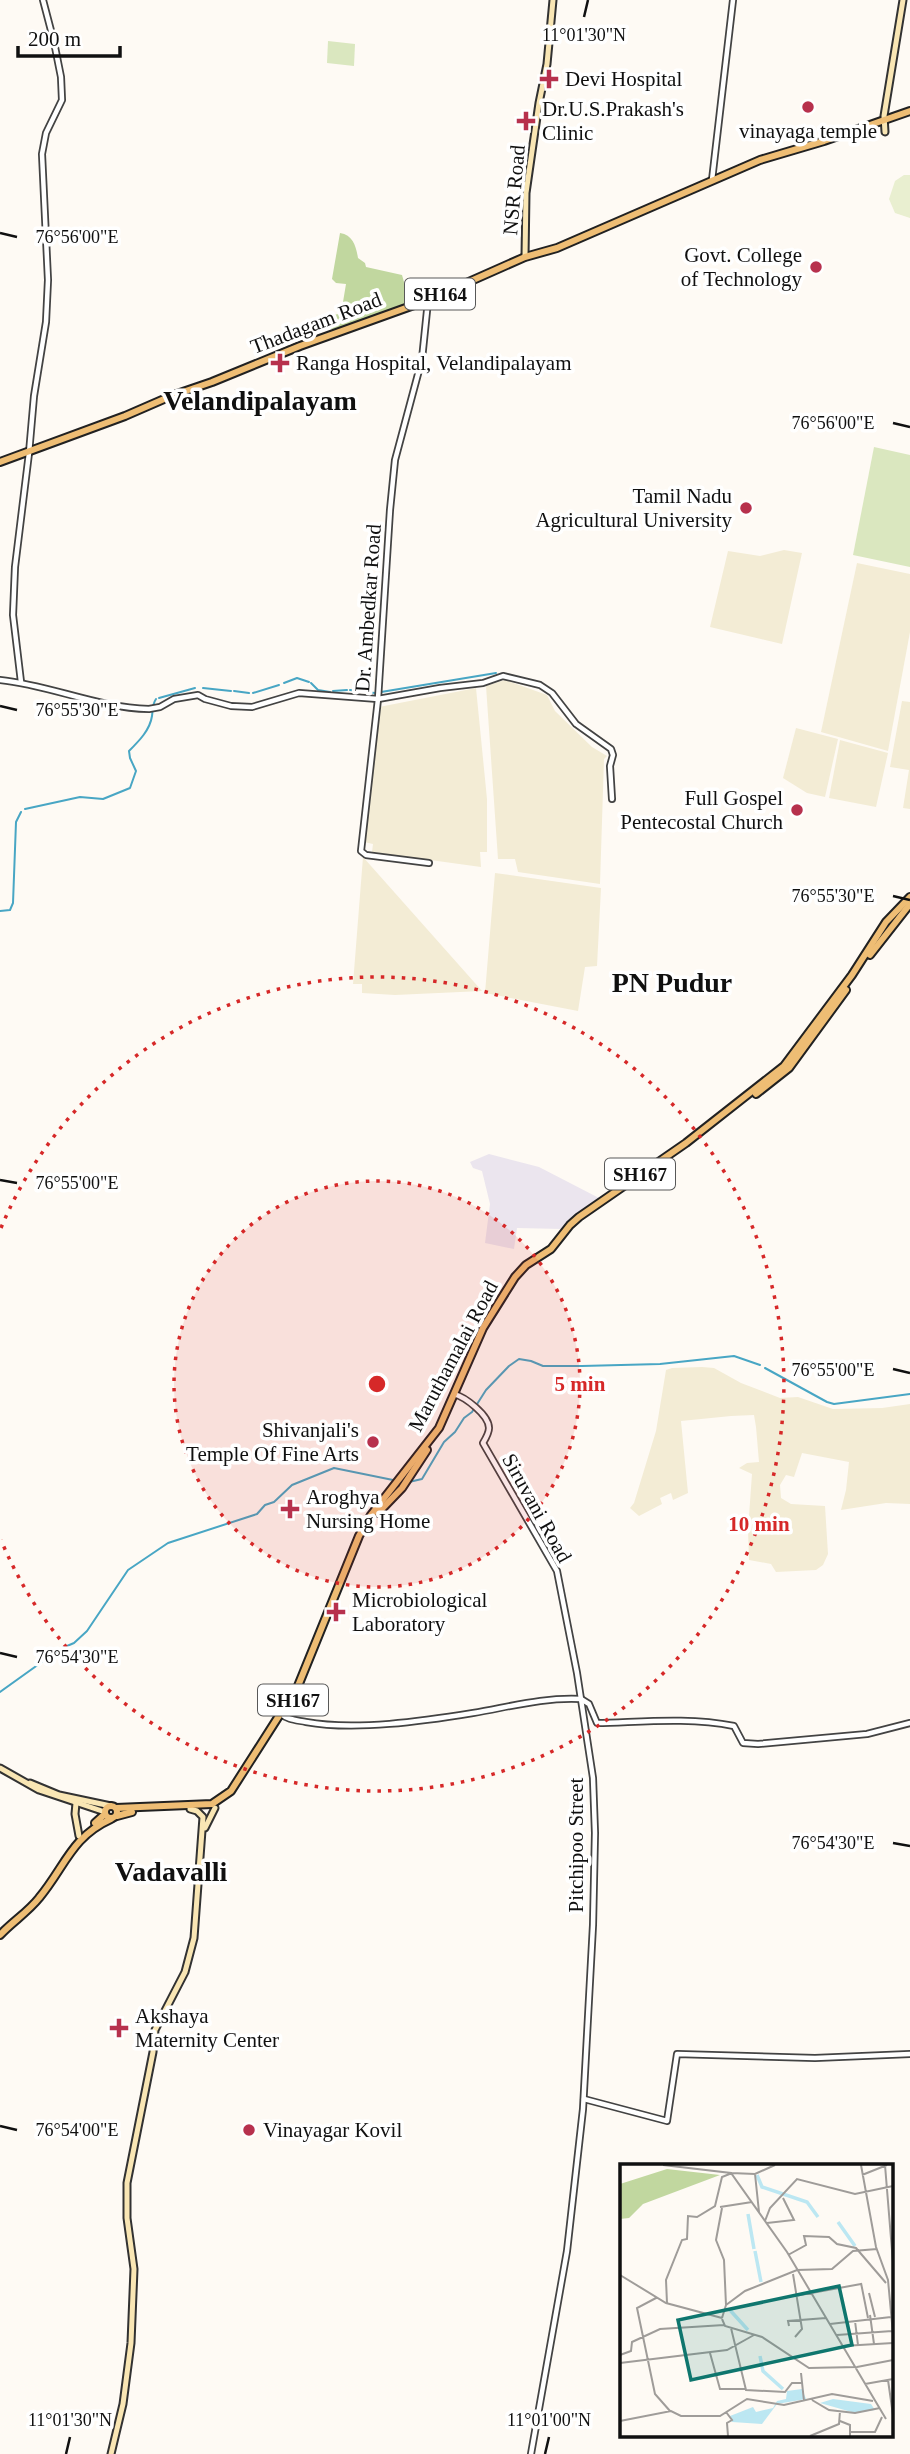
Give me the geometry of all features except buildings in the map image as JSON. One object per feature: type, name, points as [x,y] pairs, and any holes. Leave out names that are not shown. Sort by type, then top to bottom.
[{"type":"main road","name":"NSR Road","points":[[525,257],[526,193],[538,103],[547,64],[553,0]]},
{"type":"main road","points":[[885,132],[903,0]]},
{"type":"main road","name":"Thadagam Road","points":[[0,463],[300,346],[428,300],[525,257],[557,248],[760,160],[824,141],[910,109]]},
{"type":"main road","name":"Maruthamalai Road","points":[[204,1808],[230,1791],[282,1715],[312,1654],[353,1547],[372,1515],[394,1493],[438,1436],[483,1328],[520,1270],[551,1249],[579,1217],[686,1143],[784,1066],[852,975],[886,922],[910,897]]},
{"type":"main road","name":"Maruthamalai Road","points":[[456,1394],[494,1317],[523,1273],[555,1251],[568,1232],[584,1218],[690,1145],[789,1068],[910,904]]},
{"type":"main road","points":[[0,1768],[55,1797],[109,1815],[151,1809],[204,1808]]},
{"type":"main road","points":[[27,1783],[59,1795],[113,1807],[204,1808]]},
{"type":"main road","points":[[76,1803],[75,1814],[80,1837]]},
{"type":"main road","points":[[0,1933],[38,1894],[64,1855],[80,1837],[109,1815],[113,1807]]},
{"type":"main road","points":[[109,1815],[113,1807]]},
{"type":"main road","points":[[203,1817],[197,1811],[204,1808]]},
{"type":"main road","points":[[111,2454],[123,2404],[131,2343],[134,2269],[127,2218],[127,2183],[131,2155],[153,2052],[155,2030],[178,1988],[194,1938],[204,1808]]},
{"type":"main road","points":[[202,1840],[206,1825],[204,1808]]},
{"type":"street","points":[[21,682],[13,615],[14,590],[34,397],[46,322],[48,280],[42,154],[46,133],[62,100],[61,77],[43,0]]},
{"type":"street","points":[[712,180],[733,0]]},
{"type":"street","name":"Dr. Ambedkar Road","points":[[428,300],[422,359],[395,460],[378,699],[361,851],[366,855],[429,863]]},
{"type":"street","points":[[0,680],[21,682],[80,698],[133,708],[151,708],[160,707],[174,699],[198,695],[205,699],[244,707],[299,693],[378,699],[483,683],[503,676],[540,685],[552,693],[576,724],[613,752],[610,766],[612,799]]},
{"type":"street","name":"Siruvani Road","points":[[456,1394],[480,1412],[489,1424],[488,1435],[483,1443],[557,1571],[581,1699]]},
{"type":"street","points":[[282,1715],[323,1725],[372,1724],[459,1715],[537,1702],[581,1699],[589,1704],[597,1723],[667,1720],[724,1724],[734,1726],[743,1743],[758,1744],[867,1734],[910,1723]]},
{"type":"street","name":"Pitchipoo Street","points":[[531,2454],[567,2251],[584,2099],[595,1833],[590,1750],[581,1699]]},
{"type":"street","points":[[584,2099],[667,2121],[677,2054],[815,2058],[910,2054]]},
{"type":"shaded area","points":[[784,550],[802,553],[782,644],[710,627],[728,551],[760,556]]},
{"type":"shaded area","points":[[857,563],[910,574],[910,632],[888,751],[821,732]]},
{"type":"shaded area","points":[[505,680],[547,695],[555,711],[592,747],[607,756],[604,759],[600,884],[518,872],[515,859],[498,859],[486,686]]},
{"type":"shaded area","points":[[476,688],[487,799],[487,852],[480,852],[481,867],[372,852],[373,844],[364,842],[379,707]]},
{"type":"shaded area","points":[[902,701],[910,702],[910,809],[903,808],[909,770],[890,767]]},
{"type":"shaded area","points":[[796,728],[838,739],[825,797],[807,793],[783,778]]},
{"type":"shaded area","points":[[840,740],[888,753],[876,807],[829,798]]},
{"type":"shaded area","points":[[363,857],[482,991],[395,995],[362,993],[362,984],[353,984]]},
{"type":"shaded area","points":[[495,873],[601,888],[597,966],[585,967],[578,1011],[485,993]]},
{"type":"shaded area","points":[[489,1154],[539,1167],[599,1198],[572,1217],[562,1229],[517,1228],[514,1249],[485,1243],[490,1204],[482,1171],[473,1168],[470,1162]]},
{"type":"shaded area","points":[[714,1368],[741,1383],[780,1398],[798,1397],[833,1409],[882,1408],[910,1404],[910,1504],[886,1503],[841,1510],[849,1462],[802,1453],[794,1477],[786,1475],[780,1485],[781,1498],[791,1504],[825,1506],[828,1554],[823,1565],[816,1570],[776,1572],[771,1564],[749,1560],[752,1474],[739,1468],[747,1463],[759,1462],[756,1427],[754,1415],[731,1416],[681,1421],[688,1493],[673,1500],[671,1493],[660,1498],[662,1504],[639,1516],[630,1508],[634,1503],[656,1431],[666,1370]]},
{"type":"green space","points":[[328,41],[355,44],[354,66],[327,63]]},
{"type":"green space","points":[[904,175],[910,175],[910,218],[895,213],[889,199],[895,181]]},
{"type":"green space","points":[[340,233],[351,239],[358,258],[366,267],[402,275],[410,303],[333,330],[330,328],[329,315],[341,314],[346,284],[336,283],[332,279]]},
{"type":"green space","points":[[874,447],[910,455],[910,567],[853,555]]},
{"type":"waterway","points":[[381,692],[496,673]]},
{"type":"waterway","points":[[284,683],[297,678],[309,682]]},
{"type":"waterway","points":[[311,683],[318,690],[330,692]]},
{"type":"waterway","points":[[253,693],[279,685]]},
{"type":"waterway","points":[[159,698],[195,688]]},
{"type":"waterway","points":[[203,688],[231,691]]},
{"type":"waterway","points":[[333,691],[347,690]]},
{"type":"waterway","points":[[350,690],[375,693]]},
{"type":"waterway","points":[[234,691],[249,693]]},
{"type":"waterway","points":[[25,809],[80,797],[103,799],[130,788],[136,771],[129,751],[149,726],[156,699]]},
{"type":"waterway","points":[[0,911],[10,910],[13,903],[16,822],[21,812]]},
{"type":"waterway","points":[[409,1482],[422,1479],[444,1442],[472,1412],[486,1390],[519,1359],[543,1366],[582,1366],[660,1364],[734,1356],[760,1365]]},
{"type":"waterway","points":[[765,1368],[834,1404],[910,1394]]},
{"type":"waterway","points":[[0,1692],[60,1649],[74,1643],[87,1631],[128,1570],[168,1543],[257,1514],[292,1485],[334,1468],[393,1480]]},
{"type":"place","name":"Devi Hospital","points":[[549,79]]},
{"type":"place","name":"vinayaga temple","points":[[808,107]]},
{"type":"place","name":"Dr.U.S.Prakash's Clinic","points":[[526,121]]},
{"type":"place","name":"Govt. College of Technology","points":[[816,267]]},
{"type":"place","name":"Ranga Hospital, Velandipalayam","points":[[280,363]]},
{"type":"place","name":"Tamil Nadu Agricultural University","points":[[746,508]]},
{"type":"place","name":"Full Gospel Pentecostal Church","points":[[797,810]]},
{"type":"place","name":"Shivanjali's Temple Of Fine Arts","points":[[373,1442]]},
{"type":"place","name":"Aroghya Nursing Home","points":[[290,1509]]},
{"type":"place","name":"Microbiological Laboratory","points":[[336,1612]]},
{"type":"place","name":"Akshaya Maternity Center","points":[[119,2028]]},
{"type":"place","name":"Vinayagar Kovil","points":[[249,2130]]},
{"type":"district","name":"Velandipalayam","points":[[260,400]]},
{"type":"district","name":"PN Pudur","points":[[672,982]]},
{"type":"district","name":"Vadavalli","points":[[171,1871]]}]
